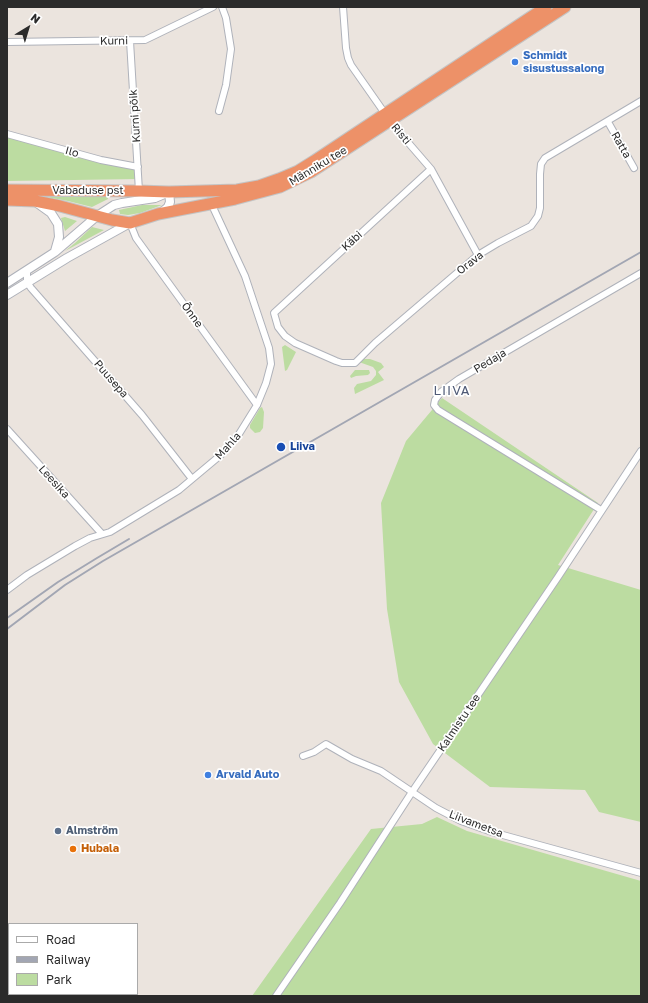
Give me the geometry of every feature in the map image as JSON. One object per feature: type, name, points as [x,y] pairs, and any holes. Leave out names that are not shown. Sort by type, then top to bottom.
[{"type":"highway","name":"Männiku tee","points":[[130,223],[158,214],[259,194],[280,187],[311,172],[546,7]]},
{"type":"highway","name":"Männiku tee","points":[[169,192],[237,190],[259,186],[279,179],[314,161],[388,117],[565,7]]},
{"type":"highway","name":"Vabaduse pst","points":[[7,190],[169,192]]},
{"type":"highway","name":"Vabaduse pst","points":[[7,200],[35,201],[130,223]]},
{"type":"street","name":"Kurni","points":[[7,42],[145,40],[213,7]]},
{"type":"street","points":[[219,111],[226,85],[230,49],[226,18],[222,7]]},
{"type":"street","name":"Risti","points":[[343,7],[348,58],[388,117],[431,169],[478,255]]},
{"type":"street","name":"Kurni põik","points":[[130,41],[139,191]]},
{"type":"street","name":"Orava","points":[[274,313],[278,327],[285,336],[295,343],[336,362],[355,363],[375,343],[478,255],[531,226],[538,216],[540,208],[541,164],[545,158],[608,122],[641,101]]},
{"type":"street","name":"Ratta","points":[[608,122],[634,168]]},
{"type":"street","name":"Ilo","points":[[7,134],[101,160],[138,167]]},
{"type":"street","name":"Käbi","points":[[274,313],[431,169]]},
{"type":"street","points":[[158,214],[168,207],[170,202],[169,192]]},
{"type":"street","name":"Männiku tee","points":[[7,283],[55,252],[97,216],[109,208],[122,203],[155,198],[169,192]]},
{"type":"street","points":[[35,201],[51,213],[58,224],[59,237],[55,252]]},
{"type":"street","name":"Mahla","points":[[7,590],[27,575],[75,546],[90,538],[110,532],[179,490],[222,454],[239,434],[257,405],[266,383],[270,364],[269,348],[245,276],[211,203]]},
{"type":"street","name":"Männiku tee","points":[[7,295],[86,247],[130,223]]},
{"type":"street","name":"Õnne","points":[[130,223],[136,238],[257,405]]},
{"type":"street","points":[[27,282],[28,270]]},
{"type":"street","name":"Pedaja","points":[[601,510],[438,410],[434,405],[440,392],[459,379],[641,273]]},
{"type":"street","name":"Puusepa","points":[[27,282],[142,415],[192,479]]},
{"type":"street","name":"Leesika","points":[[7,429],[102,534]]},
{"type":"street","name":"Kalmistu tee","points":[[276,996],[340,903],[412,792],[558,577],[641,451]]},
{"type":"street","name":"Liivametsa","points":[[303,756],[314,752],[326,744],[352,759],[381,771],[436,808],[461,821],[492,832],[641,873]]},
{"type":"green space","points":[[7,134],[138,167],[140,179],[7,181]]},
{"type":"green space","points":[[41,196],[107,196],[108,199],[92,207]]},
{"type":"green space","points":[[142,205],[162,205],[140,213],[128,215],[120,214],[119,210]]},
{"type":"green space","points":[[65,217],[77,221],[65,231],[61,218]]},
{"type":"green space","points":[[92,227],[104,230],[65,251],[75,243]]},
{"type":"green space","points":[[285,345],[296,352],[287,370],[285,371],[282,347]]},
{"type":"green space","points":[[364,359],[370,359],[381,363],[384,367],[378,372],[384,380],[355,394],[354,388],[357,384],[371,381],[376,375],[376,371],[373,367],[359,362]]},
{"type":"green space","points":[[355,370],[369,370],[370,373],[368,375],[351,378],[350,376]]},
{"type":"green space","points":[[442,398],[598,503],[558,565],[641,590],[641,822],[599,812],[585,790],[490,787],[433,744],[399,682],[387,609],[381,503],[406,441]]},
{"type":"green space","points":[[262,407],[264,412],[263,428],[260,432],[255,433],[250,428],[250,425]]},
{"type":"green space","points":[[437,817],[467,831],[641,881],[641,996],[252,996],[371,829],[422,824]]},
{"type":"railway","points":[[7,629],[65,585],[103,561],[641,252]]},
{"type":"railway","points":[[7,618],[58,582],[129,539]]},
{"type":"place","name":"Schmidt sisustussalong","points":[[515,62]]},
{"type":"place","name":"Liiva","points":[[281,447]]},
{"type":"place","name":"Arvald Auto","points":[[208,775]]},
{"type":"place","name":"Almström","points":[[58,831]]},
{"type":"place","name":"Hubala","points":[[73,849]]},
{"type":"district","name":"LIIVA","points":[[452,391]]}]
